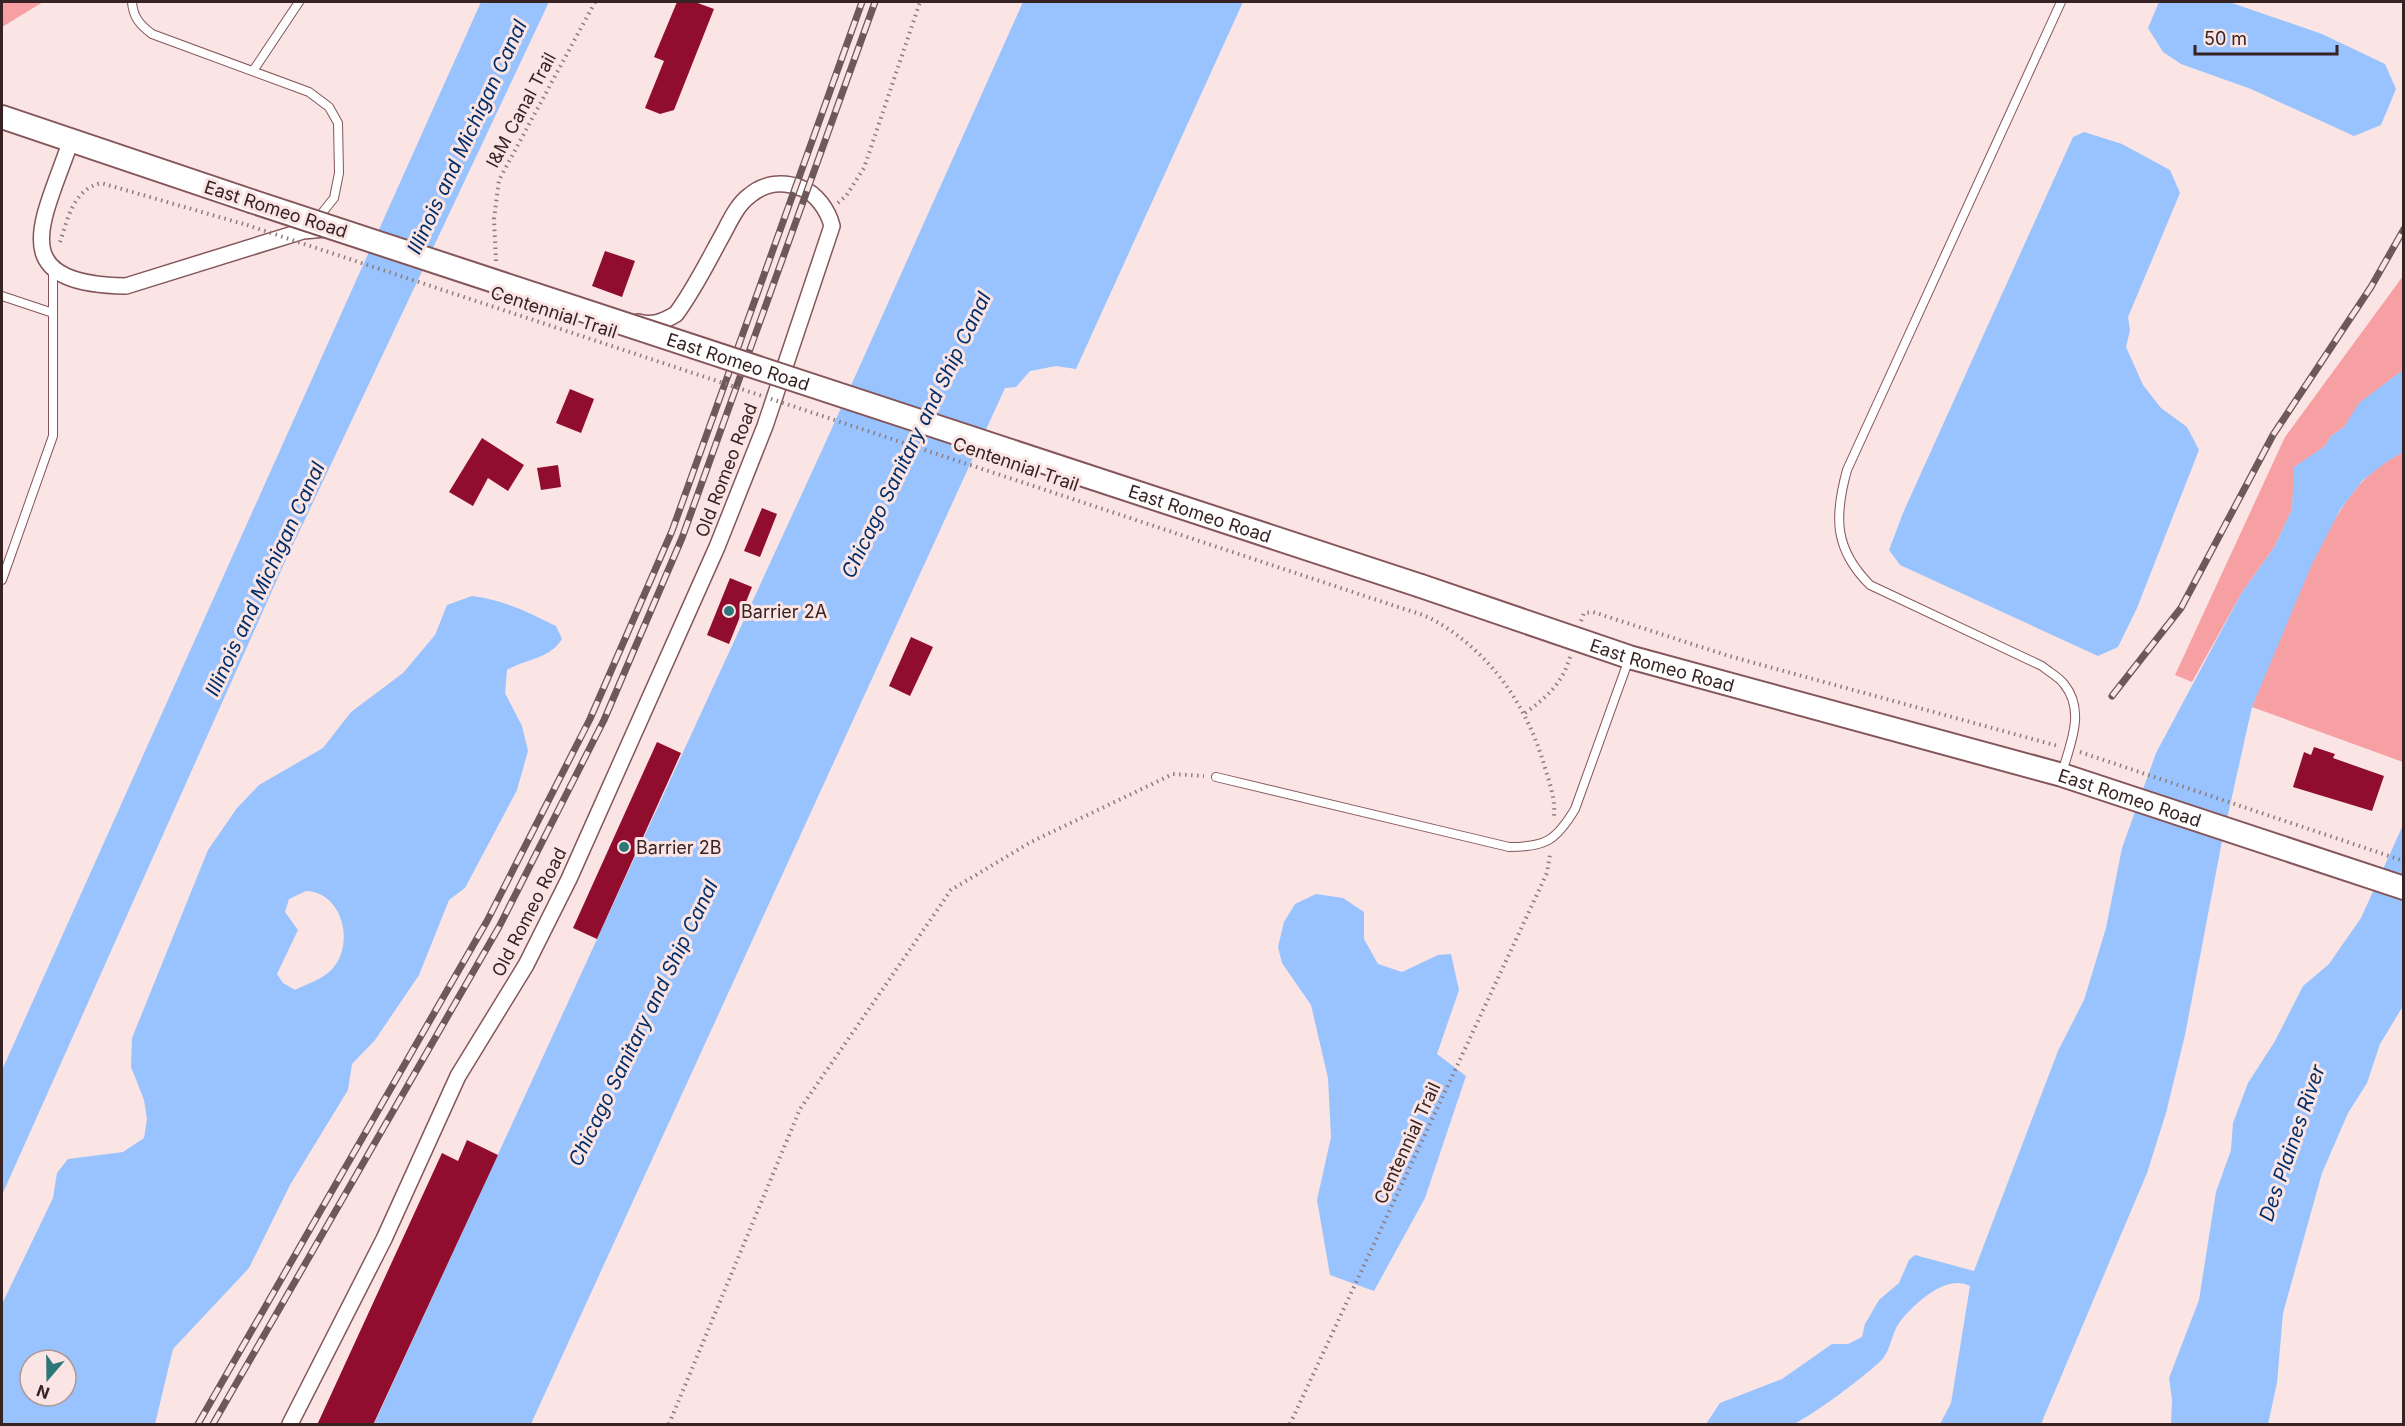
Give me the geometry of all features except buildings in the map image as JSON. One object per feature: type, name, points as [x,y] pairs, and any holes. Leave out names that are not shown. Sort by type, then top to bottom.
[{"type":"main road","name":"East Romeo Road","points":[[2,117],[1421,586],[1629,657],[2062,775],[2403,888]]},
{"type":"street","points":[[71,140],[39,235],[43,255],[53,271],[100,286],[126,286],[303,231],[341,228],[368,231],[647,325],[663,322],[676,315],[733,216],[747,197],[759,188],[776,183],[794,185],[806,190],[828,212]]},
{"type":"street","name":"Old Romeo Road","points":[[290,1425],[384,1239],[458,1076],[526,965],[569,879],[712,558],[765,426],[832,225],[828,212]]},
{"type":"lane","points":[[132,2],[133,12],[140,25],[152,34],[309,92],[329,107],[338,123],[339,173],[334,198],[325,212],[303,231]]},
{"type":"lane","points":[[253,71],[298,2]]},
{"type":"lane","points":[[2061,2],[1847,470],[1839,498],[1839,524],[1842,548],[1852,568],[1870,585],[2042,666],[2064,683],[2074,702],[2076,721],[2062,775]]},
{"type":"lane","points":[[2,580],[53,436],[53,271]]},
{"type":"lane","points":[[2,296],[53,313]]},
{"type":"lane","points":[[1216,777],[1509,847],[1536,847],[1552,839],[1564,828],[1575,810],[1629,657]]},
{"type":"path","name":"I&M Canal Trail","points":[[496,274],[494,219],[499,180],[595,2]]},
{"type":"path","points":[[828,212],[846,196],[864,168],[920,2]]},
{"type":"path","name":"Centennial Trail","points":[[59,245],[80,193],[89,186],[101,183],[247,225],[1428,618],[1458,636],[1484,658],[1525,713],[1546,773],[1555,811]]},
{"type":"path","points":[[1584,613],[1593,612],[1740,659],[2069,749],[2403,861]]},
{"type":"path","points":[[1525,713],[1547,697],[1561,681],[1568,664]]},
{"type":"path","points":[[669,1425],[800,1109],[951,890],[1031,842],[1173,774],[1216,777]]},
{"type":"path","name":"Centennial Trail","points":[[1290,1425],[1461,1062],[1547,873]]},
{"type":"shaded area","points":[[2,2],[43,2],[2,27]]},
{"type":"shaded area","points":[[2403,276],[2403,370],[2360,403],[2344,427],[2331,436],[2325,446],[2295,467],[2292,509],[2275,546],[2241,594],[2192,682],[2175,675],[2285,437]]},
{"type":"shaded area","points":[[2403,452],[2403,762],[2252,707],[2300,589],[2329,529],[2345,503],[2363,481]]},
{"type":"water","name":"Illinois and Michigan Canal","points":[[481,2],[549,2],[284,564],[2,1195],[2,1070]]},
{"type":"water","name":"Chicago Sanitary and Ship Canal","points":[[1023,2],[1243,2],[1076,369],[1056,366],[1030,371],[1016,387],[1005,388],[531,1424],[374,1424],[823,448]]},
{"type":"water","points":[[2159,2],[2229,2],[2322,34],[2385,64],[2396,89],[2381,125],[2354,136],[2251,89],[2181,64],[2163,52],[2148,28]]},
{"type":"water","points":[[2084,132],[2122,144],[2170,170],[2180,193],[2128,317],[2130,330],[2126,347],[2143,385],[2161,408],[2187,427],[2199,450],[2137,608],[2118,647],[2098,656],[1900,565],[1889,550],[1903,513],[2073,137]]},
{"type":"water","points":[[2403,370],[2403,452],[2363,480],[2340,510],[2312,564],[2252,707],[2222,841],[2185,1035],[2166,1113],[2147,1173],[2041,1424],[1940,1424],[1951,1403],[1970,1286],[1961,1283],[1941,1287],[1931,1292],[1913,1307],[1899,1323],[1879,1363],[1840,1394],[1800,1421],[1785,1425],[1706,1424],[1720,1403],[1782,1379],[1832,1344],[1848,1344],[1862,1337],[1865,1324],[1879,1300],[1899,1283],[1909,1260],[1915,1255],[1974,1271],[2058,1051],[2084,1000],[2106,928],[2122,848],[2156,753],[2241,594],[2275,546],[2292,509],[2294,467],[2325,446],[2331,436],[2344,427],[2359,403]]},
{"type":"water","points":[[472,596],[516,607],[556,626],[562,639],[557,646],[544,655],[507,670],[505,693],[522,726],[528,751],[517,790],[465,888],[449,900],[419,975],[375,1040],[352,1064],[348,1090],[290,1185],[249,1268],[173,1349],[155,1424],[2,1424],[2,1304],[53,1198],[57,1173],[68,1159],[123,1152],[144,1138],[147,1119],[144,1100],[131,1067],[132,1038],[208,850],[237,808],[259,785],[323,748],[351,712],[403,673],[435,635],[447,605]],"holes":[[[306,891],[319,894],[330,901],[342,923],[344,937],[342,950],[337,963],[328,973],[295,990],[283,983],[277,974],[298,930],[285,912],[289,899]]]},
{"type":"water","name":"Des Plaines River","points":[[2403,825],[2403,1006],[2380,1044],[2367,1083],[2348,1113],[2322,1173],[2283,1313],[2277,1383],[2268,1424],[2171,1424],[2172,1400],[2169,1378],[2199,1300],[2216,1192],[2231,1150],[2233,1123],[2248,1083],[2275,1041],[2303,986],[2329,964],[2361,918]]},
{"type":"water","points":[[1316,894],[1343,898],[1364,912],[1364,939],[1378,964],[1402,972],[1438,955],[1451,954],[1459,990],[1437,1054],[1466,1076],[1425,1198],[1374,1291],[1330,1275],[1317,1200],[1331,1137],[1328,1078],[1311,1005],[1282,963],[1278,947],[1284,922],[1295,904]]},
{"type":"railway","points":[[198,1424],[487,921],[590,719],[672,531],[862,2]]},
{"type":"railway","points":[[213,1424],[499,927],[604,720],[682,538],[875,2]]},
{"type":"railway","points":[[2112,696],[2181,608],[2273,435],[2371,287],[2404,229]]},
{"type":"place","name":"Barrier 2A","points":[[729,611]]},
{"type":"place","name":"Barrier 2B","points":[[624,847]]}]
